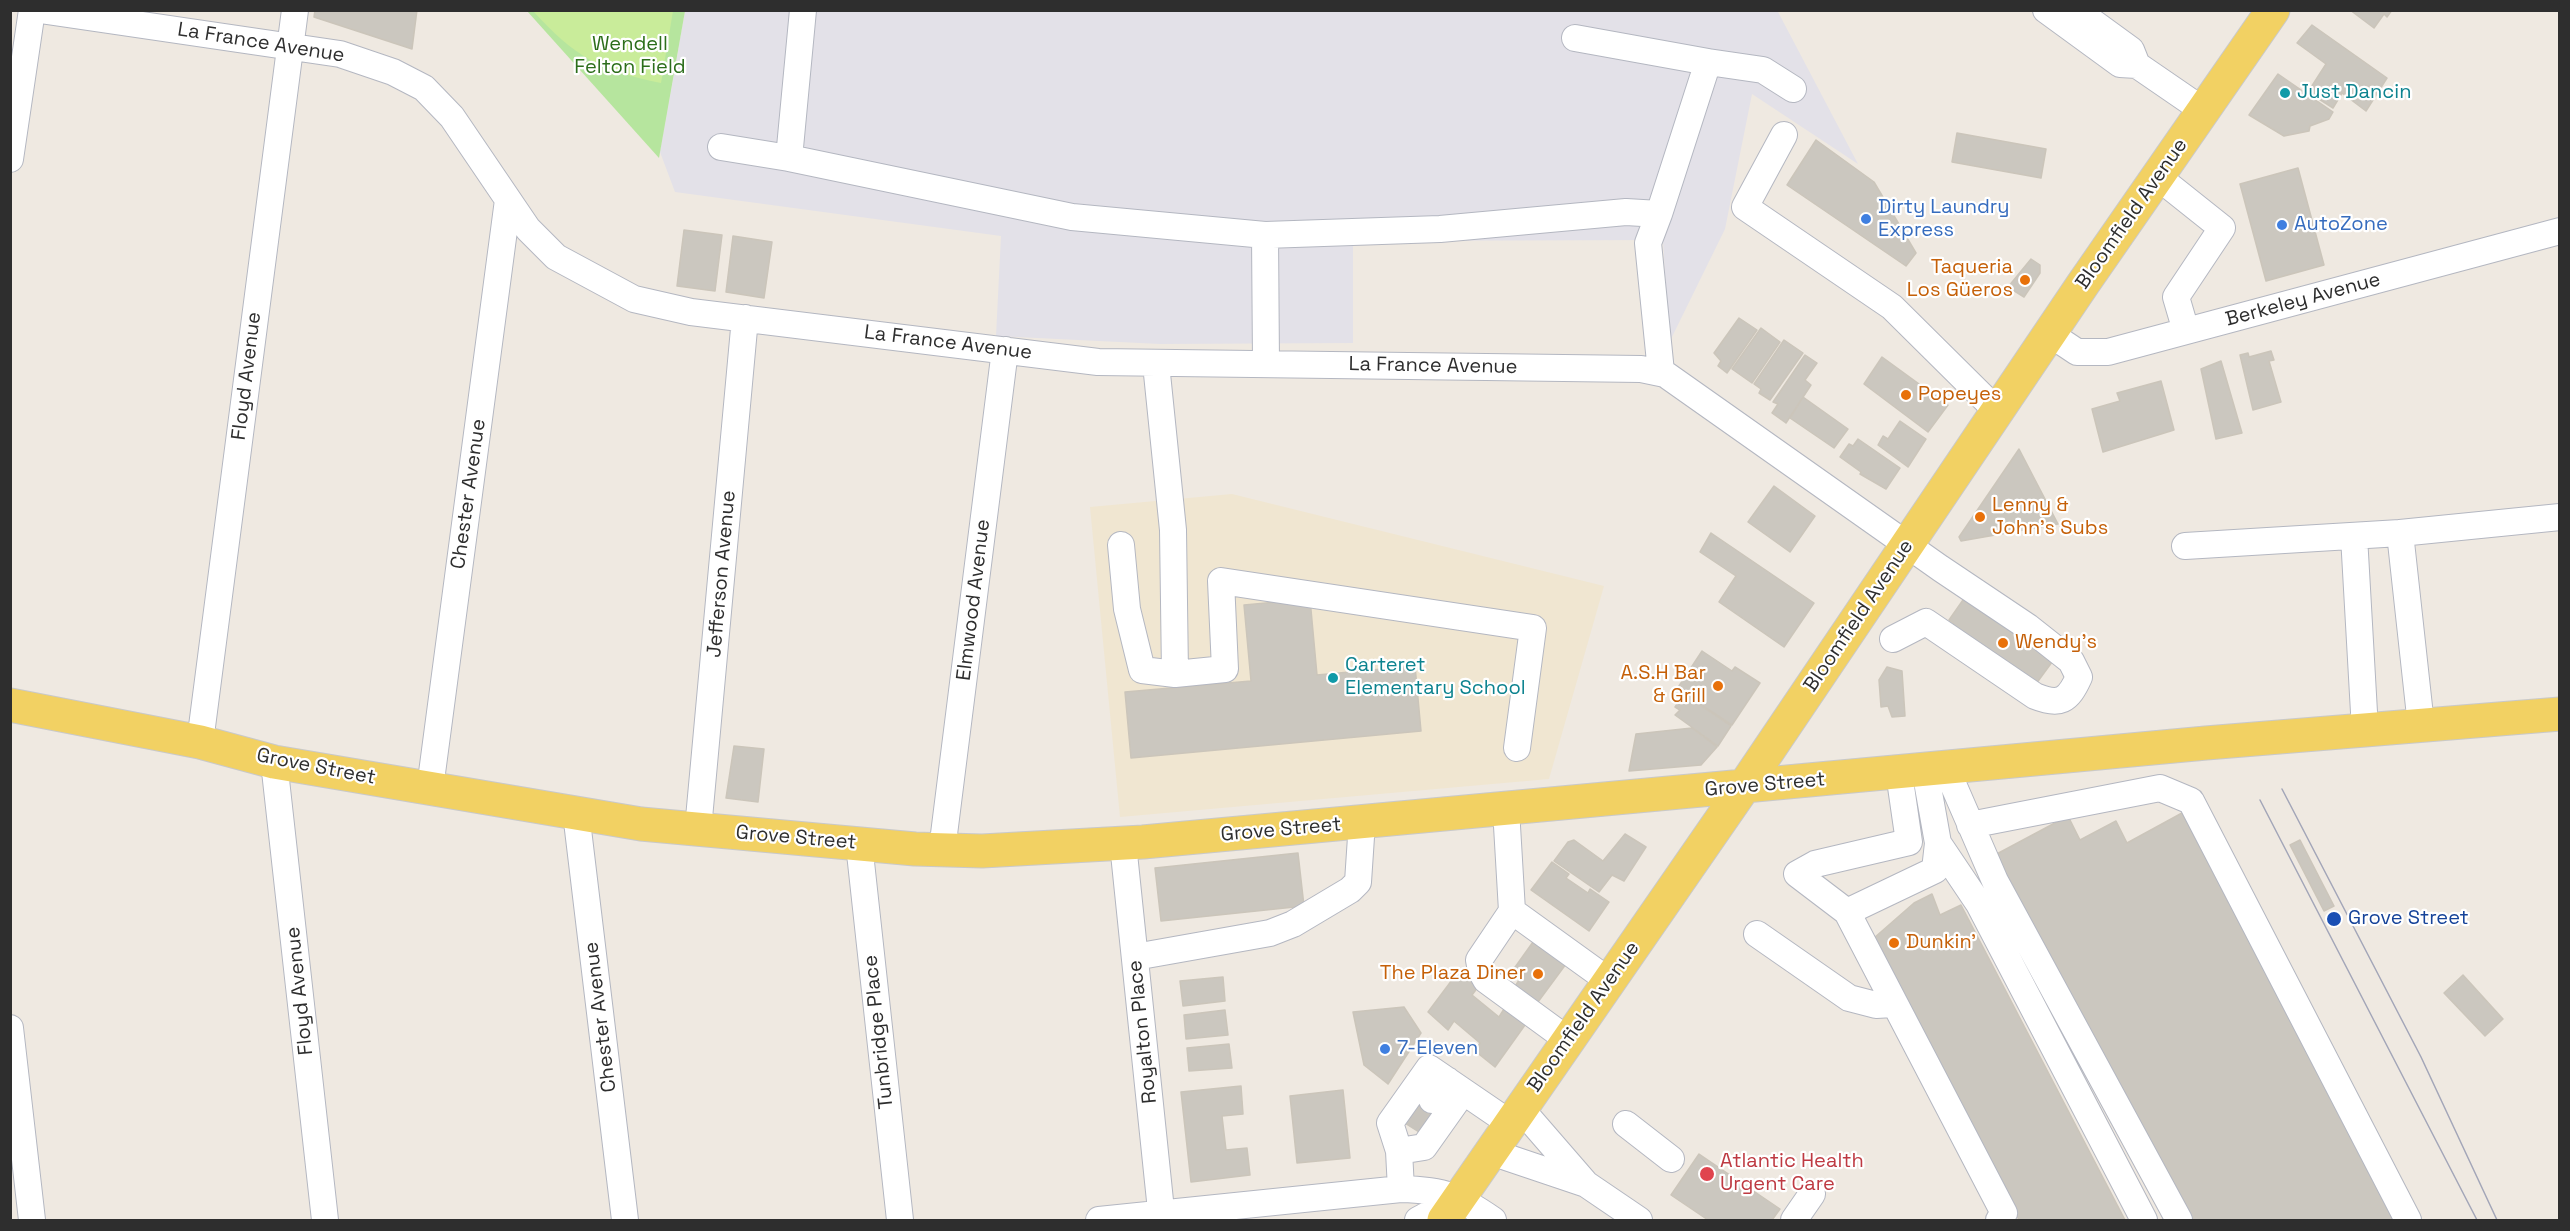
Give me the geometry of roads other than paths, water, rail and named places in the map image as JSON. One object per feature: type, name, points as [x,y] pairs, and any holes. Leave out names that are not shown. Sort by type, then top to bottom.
[{"type":"main road","name":"Bloomfield Avenue","points":[[1452,1209],[1743,788],[2050,334],[2273,10]]},
{"type":"main road","name":"Grove Street","points":[[10,705],[200,742],[274,762],[641,824],[859,844],[982,851],[1123,844],[2559,714]]},
{"type":"street","points":[[10,159],[33,10]]},
{"type":"street","name":"La France Avenue","points":[[40,10],[290,45],[340,54],[393,72],[424,88],[453,117],[528,229],[556,257],[634,299],[691,312],[1098,362],[1641,369],[1661,372],[1676,380],[2028,627],[2072,661],[2079,677],[2072,691],[2062,700],[2050,702],[2027,691],[1926,622],[1893,639]]},
{"type":"street","name":"Floyd Avenue","points":[[200,742],[295,10]]},
{"type":"street","points":[[789,158],[803,10]]},
{"type":"street","points":[[2046,10],[2120,64],[2137,65],[2204,111]]},
{"type":"street","points":[[2076,10],[2131,50],[2137,65]]},
{"type":"street","points":[[1575,38],[1763,70],[1793,89]]},
{"type":"street","points":[[1661,372],[1648,243],[1708,62]]},
{"type":"street","points":[[1784,135],[1745,207],[1892,307],[1998,412]]},
{"type":"street","points":[[721,147],[789,158],[1072,217],[1265,235],[1440,229],[1626,212],[1659,214]]},
{"type":"street","points":[[2158,177],[2222,228],[2176,297],[2186,331]]},
{"type":"street","name":"Chester Avenue","points":[[430,788],[508,200]]},
{"type":"street","name":"Berkeley Avenue","points":[[2050,334],[2077,352],[2092,354],[2108,352],[2559,231]]},
{"type":"street","points":[[1265,235],[1266,364]]},
{"type":"street","name":"Jefferson Avenue","points":[[698,829],[745,318]]},
{"type":"street","name":"Elmwood Avenue","points":[[942,850],[1005,350]]},
{"type":"street","points":[[1156,364],[1173,530],[1175,674]]},
{"type":"street","points":[[2186,546],[2400,534],[2559,517]]},
{"type":"street","points":[[2400,534],[2421,725]]},
{"type":"street","points":[[2354,536],[2365,730]]},
{"type":"street","points":[[1121,545],[1127,609],[1142,670],[1175,674],[1225,669],[1221,581],[1533,628],[1517,748]]},
{"type":"street","name":"Floyd Avenue","points":[[274,762],[325,1221]]},
{"type":"street","points":[[1923,770],[1970,825],[1995,881],[2179,1221]]},
{"type":"street","points":[[1847,912],[1935,870],[1938,843],[1923,770]]},
{"type":"street","points":[[1923,770],[1909,842],[1815,864],[1797,874],[1847,912],[2004,1213],[1999,1221]]},
{"type":"street","points":[[1970,825],[2160,788],[2191,801],[2408,1221]]},
{"type":"street","points":[[1506,809],[1512,912],[1479,960],[1481,971],[1486,980],[1568,1040]]},
{"type":"street","name":"Chester Avenue","points":[[576,813],[625,1221]]},
{"type":"street","points":[[1135,957],[1270,933],[1293,924],[1350,890],[1358,882],[1362,822]]},
{"type":"street","points":[[1938,843],[1979,904],[2144,1221]]},
{"type":"street","name":"Tunbridge Place","points":[[859,844],[900,1221]]},
{"type":"street","name":"Royalton Place","points":[[1123,844],[1162,1217]]},
{"type":"street","points":[[1512,912],[1609,981]]},
{"type":"street","points":[[1757,934],[1849,998],[1876,1005],[1893,1004]]},
{"type":"street","points":[[10,1028],[32,1221]]},
{"type":"street","points":[[1401,1189],[1399,1151],[1390,1123],[1429,1068],[1448,1091],[1516,1116],[1586,1184],[1639,1221]]},
{"type":"street","points":[[1399,1151],[1424,1147],[1448,1091]]},
{"type":"street","points":[[1626,1124],[1671,1159]]},
{"type":"street","points":[[1399,1151],[1414,1129]]},
{"type":"street","points":[[1491,1152],[1586,1184]]},
{"type":"street","points":[[1099,1221],[1162,1217],[1401,1189],[1434,1191],[1452,1209],[1493,1221]]},
{"type":"street","points":[[1794,1221],[1812,1194]]},
{"type":"street","points":[[1418,1221],[1452,1209]]},
{"type":"tunnel","points":[[1414,1129],[1432,1100]]},
{"type":"tram line","points":[[2282,789],[2421,1057],[2497,1220]]},
{"type":"tram line","points":[[2260,800],[2477,1220]]},
{"type":"place","name":"Just Dancin","points":[[2285,93]]},
{"type":"place","name":"Dirty Laundry Express","points":[[1866,219]]},
{"type":"place","name":"AutoZone","points":[[2282,225]]},
{"type":"place","name":"Taqueria Los Güeros","points":[[2025,280]]},
{"type":"place","name":"Popeyes","points":[[1906,395]]},
{"type":"place","name":"Lenny & John's Subs","points":[[1980,517]]},
{"type":"place","name":"Wendy's","points":[[2003,643]]},
{"type":"place","name":"Carteret Elementary School","points":[[1333,678]]},
{"type":"place","name":"A.S.H Bar & Grill","points":[[1718,686]]},
{"type":"place","name":"Grove Street","points":[[2334,919]]},
{"type":"place","name":"Dunkin'","points":[[1894,943]]},
{"type":"place","name":"The Plaza Diner","points":[[1538,974]]},
{"type":"place","name":"7-Eleven","points":[[1385,1049]]},
{"type":"place","name":"Atlantic Health Urgent Care","points":[[1707,1174]]},
{"type":"park label","name":"Wendell Felton Field","points":[[630,56]]}]
